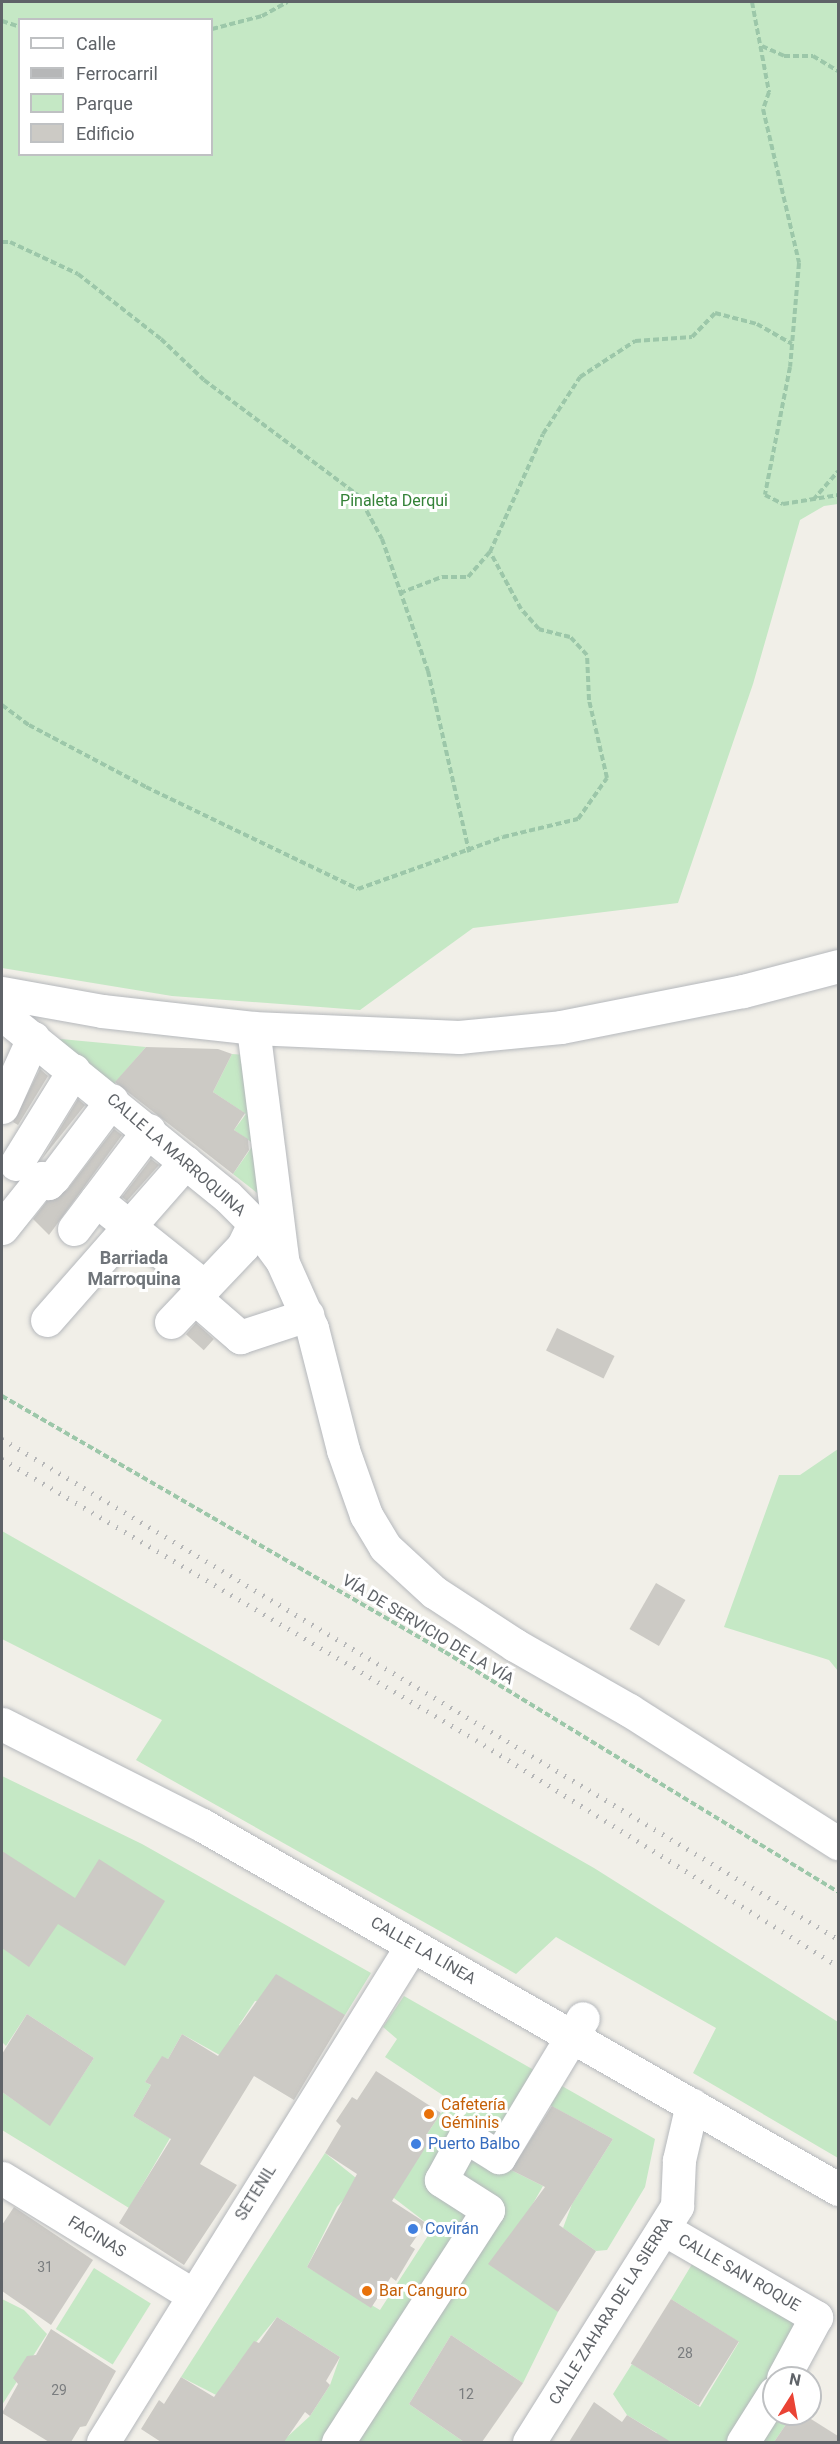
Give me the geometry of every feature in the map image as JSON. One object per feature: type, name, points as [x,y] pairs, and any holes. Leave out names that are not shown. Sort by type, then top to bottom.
[{"type":"street","points":[[2,1107],[9,1020],[102,1011],[253,1028],[459,1037],[550,1028],[743,992],[838,966]]},
{"type":"street","name":"CALLE LA MARROQUINA","points":[[9,1020],[75,1070],[186,1162],[254,1223],[282,1261],[307,1315],[344,1450],[375,1534],[443,1598],[838,1843]]},
{"type":"street","points":[[253,1028],[282,1261]]},
{"type":"street","points":[[16,1164],[75,1070]]},
{"type":"street","points":[[2,1228],[42,1178],[48,1183],[54,1177],[112,1100]]},
{"type":"street","points":[[74,1229],[149,1130]]},
{"type":"street","points":[[47,1320],[186,1162]]},
{"type":"street","points":[[96,1200],[130,1224],[200,1292],[240,1337],[307,1315]]},
{"type":"street","points":[[171,1322],[243,1246],[254,1223]]},
{"type":"street","name":"CALLE LA LÍNEA","points":[[2,1724],[202,1825],[412,1945],[578,2028],[692,2104],[838,2189]]},
{"type":"street","name":"SETENIL","points":[[103,2442],[412,1945]]},
{"type":"street","points":[[338,2442],[488,2210],[441,2180],[465,2136],[499,2157],[578,2028]]},
{"type":"street","name":"CALLE ZAHARA DE LA SIERRA","points":[[529,2442],[677,2206],[679,2160],[692,2104]]},
{"type":"street","name":"FACINAS","points":[[2,2178],[193,2295]]},
{"type":"street","name":"CALLE SAN ROQUE","points":[[664,2229],[816,2317],[789,2366]]},
{"type":"street","points":[[743,2442],[762,2412]]},
{"type":"path","points":[[213,29],[262,16],[287,2]]},
{"type":"path","points":[[752,2],[769,92],[763,109],[799,263],[792,344],[765,495],[783,504],[838,495]]},
{"type":"path","points":[[2,21],[18,26]]},
{"type":"path","points":[[761,45],[784,56],[813,56],[838,71]]},
{"type":"path","points":[[2,242],[10,242],[78,274],[161,339],[204,380],[358,495],[382,539],[428,671],[469,852]]},
{"type":"path","points":[[400,592],[442,577],[468,577],[490,552],[543,434],[580,377],[635,341],[692,337],[715,313],[757,324],[792,344]]},
{"type":"path","points":[[813,500],[838,471]]},
{"type":"path","points":[[2,705],[29,724],[146,787],[358,889],[469,852],[502,837],[578,819],[607,778],[589,700],[587,655],[570,637],[539,629],[521,609],[490,552]]},
{"type":"path","name":"VÍA DE SERVICIO DE LA VÍA","points":[[2,1396],[445,1652],[838,1892]]},
{"type":"green space","name":"Pinaleta Derqui","points":[[2,2],[838,2],[838,504],[824,506],[800,520],[753,684],[678,903],[473,928],[360,1010],[172,996],[2,968]]},
{"type":"green space","points":[[50,1038],[146,1047],[114,1084]]},
{"type":"green space","points":[[232,1054],[246,1055],[266,1200],[233,1174],[254,1144],[234,1130],[246,1114],[213,1092]]},
{"type":"green space","points":[[838,1449],[838,1671],[829,1660],[724,1627],[779,1475],[800,1475]]},
{"type":"green space","points":[[2,1531],[594,1868],[838,2022],[838,2158],[693,2073],[716,2028],[556,1937],[516,1974],[136,1760],[162,1720],[2,1639]]},
{"type":"green space","points":[[2,1776],[142,1844],[371,1973],[345,2015],[255,2001],[239,2025],[244,2028],[225,2058],[182,2034],[168,2059],[162,2057],[145,2082],[151,2085],[133,2116],[170,2138],[129,2208],[2,2130],[2,2092],[50,2125],[94,2058],[27,2014],[6,2046],[2,2042]]},
{"type":"green space","points":[[404,1996],[655,2139],[645,2187],[607,2250],[596,2251],[563,2228],[572,2204],[613,2139],[544,2102],[503,2166],[543,2186],[531,2207],[558,2312],[523,2383],[451,2335],[409,2404],[464,2442],[238,2442],[246,2418],[286,2438],[310,2416],[330,2385],[340,2357],[277,2317],[234,2369],[222,2398],[181,2377],[325,2153],[361,2182],[337,2207],[307,2267],[380,2310],[433,2228],[390,2195],[432,2138],[427,2134],[441,2113],[453,2102],[385,2057],[397,2039],[383,2027]]},
{"type":"green space","points":[[700,2251],[816,2317],[795,2366],[762,2366],[762,2426],[785,2426],[774,2442],[654,2442],[657,2433],[627,2415],[613,2394],[632,2364],[700,2407],[739,2342],[671,2299]]},
{"type":"green space","points":[[94,2268],[151,2304],[113,2365],[56,2329]]},
{"type":"green space","points":[[2,2299],[24,2310],[47,2334],[2,2405]]},
{"type":"building","points":[[146,1047],[218,1049],[232,1054],[213,1092],[245,1113],[234,1130],[248,1139],[249,1150],[233,1174],[115,1082]]},
{"type":"building","points":[[40,1069],[48,1076],[18,1125],[13,1122]]},
{"type":"building","points":[[78,1099],[85,1105],[41,1160]]},
{"type":"building","points":[[114,1129],[122,1135],[49,1235],[33,1219],[47,1201],[67,1190]]},
{"type":"building","points":[[151,1159],[159,1165],[127,1201],[122,1197]]},
{"type":"building","points":[[196,1323],[214,1339],[204,1350],[186,1334]]},
{"type":"building","points":[[557,1328],[615,1356],[604,1379],[546,1350]]},
{"type":"building","points":[[656,1583],[685,1600],[659,1646],[630,1629]]},
{"type":"building","points":[[2,1851],[75,1898],[99,1859],[165,1901],[125,1966],[58,1924],[29,1967],[2,1948]]},
{"type":"building","points":[[276,1974],[345,2015],[294,2100],[254,2076],[200,2164],[237,2185],[184,2265],[119,2223],[171,2139],[133,2116],[151,2085],[145,2082],[162,2056],[168,2059],[182,2034],[218,2056]]},
{"type":"building","points":[[27,2014],[94,2058],[50,2126],[2,2092],[2,2054]]},
{"type":"building","points":[[376,2071],[441,2113],[427,2134],[432,2137],[392,2201],[426,2223],[410,2246],[415,2249],[396,2281],[391,2277],[371,2308],[307,2267],[357,2174],[325,2153],[341,2126],[336,2121],[352,2097],[357,2100]]},
{"type":"building","points":[[552,2106],[613,2139],[559,2225],[596,2251],[558,2312],[488,2264],[545,2187],[511,2170]]},
{"type":"building","points":[[14,2207],[93,2260],[51,2325],[2,2291],[2,2225]]},
{"type":"building","points":[[671,2299],[739,2341],[699,2406],[631,2363]]},
{"type":"building","points":[[277,2317],[340,2357],[326,2381],[330,2385],[310,2416],[305,2412],[284,2442],[161,2442],[141,2429],[159,2400],[164,2404],[181,2377],[214,2397],[254,2341],[259,2343]]},
{"type":"building","points":[[51,2329],[116,2371],[86,2426],[80,2427],[71,2442],[49,2442],[2,2413],[18,2384],[13,2378],[27,2356],[36,2355]]},
{"type":"building","points":[[451,2335],[523,2383],[482,2442],[464,2442],[409,2404]]},
{"type":"building","points":[[594,2402],[622,2422],[627,2415],[671,2442],[569,2442]]},
{"type":"building","points":[[785,2426],[822,2426],[838,2436],[838,2442],[774,2442]]},
{"type":"railway","points":[[2,1439],[838,1939]]},
{"type":"railway","points":[[2,1459],[476,1740],[838,1966]]},
{"type":"place","name":"Cafetería Géminis","points":[[429,2114]]},
{"type":"place","name":"Puerto Balbo","points":[[416,2144]]},
{"type":"place","name":"Covirán","points":[[413,2229]]},
{"type":"place","name":"Bar Canguro","points":[[367,2291]]},
{"type":"district","name":"Barriada Marroquina","points":[[134,1269]]}]
